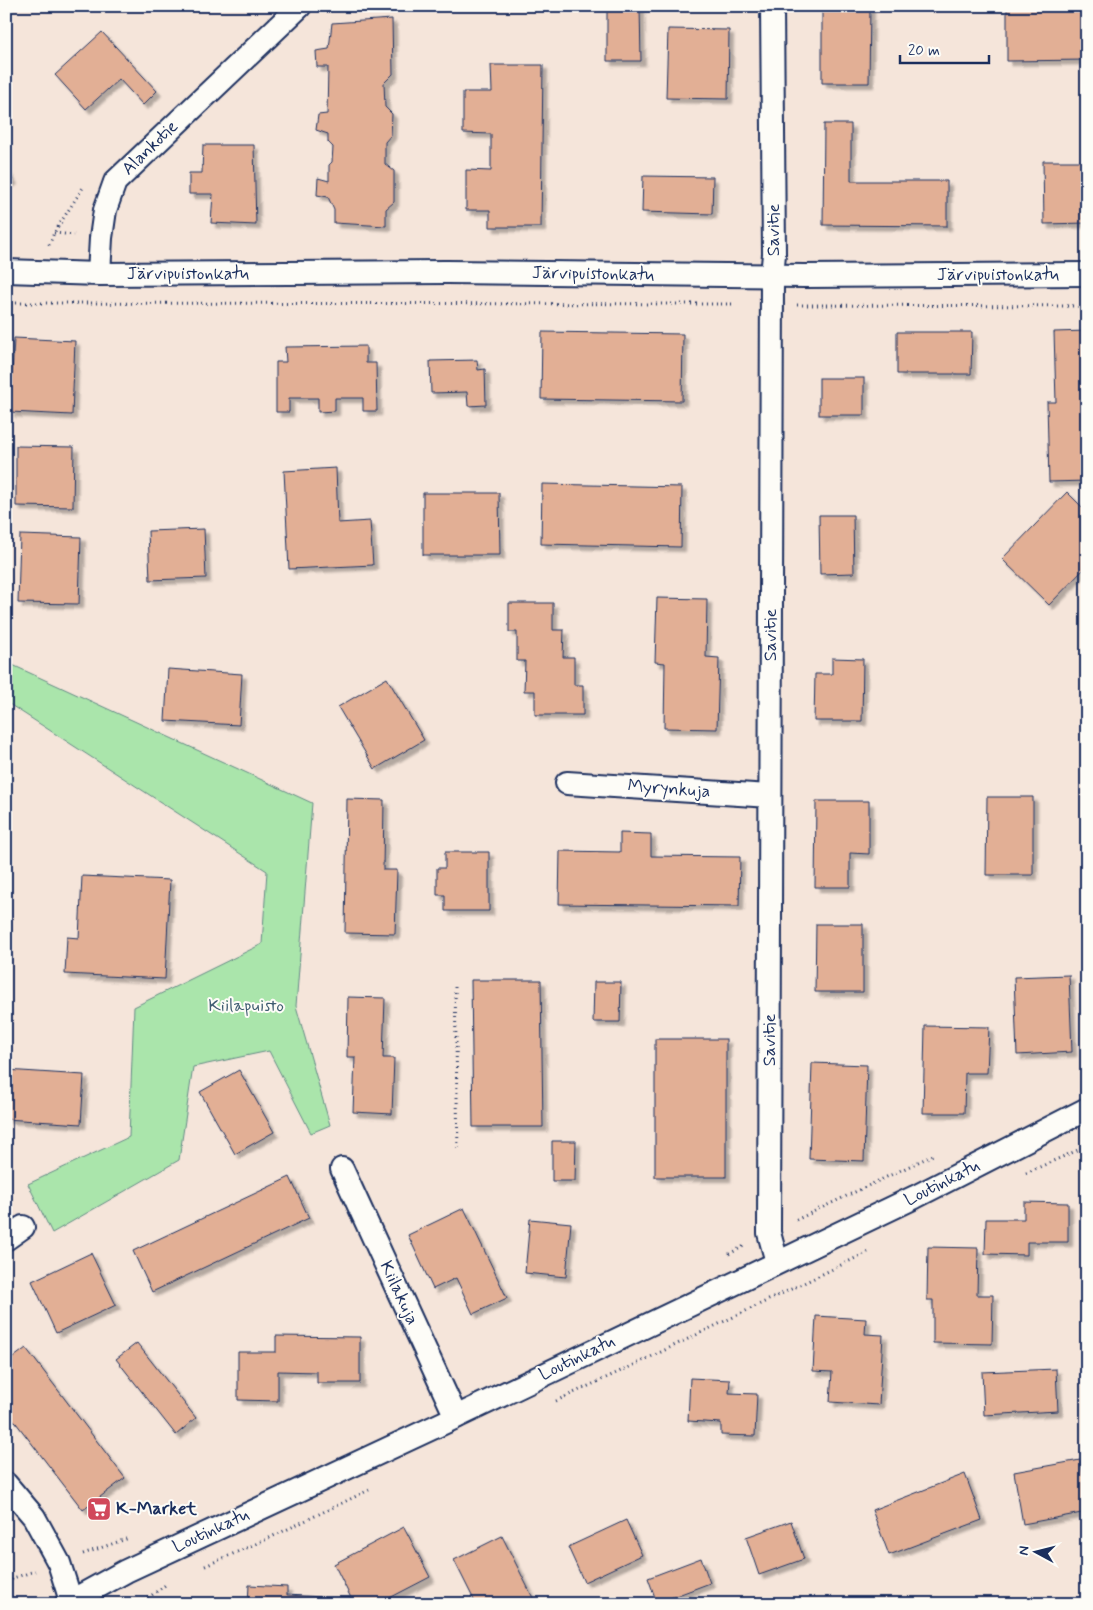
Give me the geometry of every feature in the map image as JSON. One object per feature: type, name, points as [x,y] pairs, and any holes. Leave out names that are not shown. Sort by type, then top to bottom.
[{"type":"street","name":"Alankotie","points":[[99,274],[105,210],[114,182],[300,6]]},
{"type":"street","name":"Savitie","points":[[772,6],[774,244],[772,276],[769,1233],[777,1262]]},
{"type":"street","points":[[6,272],[99,274]]},
{"type":"street","name":"Järvipuistonkatu","points":[[99,274],[448,272],[772,276],[1087,274]]},
{"type":"street","name":"Myrynkuja","points":[[567,783],[770,796]]},
{"type":"street","name":"Loutinkatu","points":[[70,1603],[126,1571],[456,1417],[915,1197],[1087,1109]]},
{"type":"street","name":"Kiilakuja","points":[[342,1169],[456,1417]]},
{"type":"street","points":[[6,1484],[34,1517],[59,1563],[70,1603]]},
{"type":"path","points":[[6,304],[1087,306]]},
{"type":"path","points":[[455,987],[458,1151]]},
{"type":"path","points":[[728,1254],[937,1153]]},
{"type":"path","points":[[6,1588],[13,1578],[136,1535]]},
{"type":"green space","name":"Kiilapuisto","points":[[6,662],[312,803],[296,1006],[330,1125],[311,1133],[269,1051],[193,1067],[179,1160],[52,1233],[28,1184],[129,1137],[134,1007],[262,944],[267,871],[6,702]]},
{"type":"building","points":[[607,6],[640,6],[641,61],[607,61]]},
{"type":"building","points":[[822,6],[870,6],[869,83],[822,83]]},
{"type":"building","points":[[1007,6],[1087,6],[1087,60],[1007,61]]},
{"type":"building","points":[[392,19],[393,74],[384,83],[385,107],[392,114],[391,135],[385,142],[385,164],[394,171],[394,202],[386,209],[386,226],[334,223],[334,210],[328,197],[317,195],[318,178],[329,181],[329,165],[332,162],[333,147],[328,142],[328,134],[316,130],[318,115],[327,114],[328,67],[317,67],[316,51],[329,49],[332,23]]},
{"type":"building","points":[[668,29],[729,30],[728,99],[666,98]]},
{"type":"building","points":[[102,32],[157,91],[143,105],[119,79],[86,109],[55,75]]},
{"type":"building","points":[[491,65],[543,65],[541,227],[490,227],[490,210],[466,210],[466,170],[491,171],[491,134],[463,133],[463,92],[492,92]]},
{"type":"building","points":[[824,124],[851,124],[851,181],[947,181],[947,226],[823,225]]},
{"type":"building","points":[[203,145],[254,145],[256,225],[211,223],[213,194],[189,194],[189,173],[202,173]]},
{"type":"building","points":[[1043,161],[1087,161],[1087,223],[1044,224]]},
{"type":"building","points":[[6,169],[13,180],[6,184]]},
{"type":"building","points":[[643,176],[713,177],[712,214],[642,212]]},
{"type":"building","points":[[1087,331],[1087,481],[1049,482],[1047,402],[1056,402],[1054,332]]},
{"type":"building","points":[[542,332],[683,334],[682,401],[541,399]]},
{"type":"building","points":[[897,332],[972,332],[971,374],[897,374]]},
{"type":"building","points":[[14,338],[75,341],[72,415],[10,412]]},
{"type":"building","points":[[366,346],[366,363],[376,363],[377,411],[363,411],[363,398],[335,398],[335,411],[318,412],[318,398],[289,398],[289,412],[276,412],[276,362],[286,362],[285,347]]},
{"type":"building","points":[[477,360],[478,370],[485,369],[486,405],[468,406],[467,392],[431,393],[430,361]]},
{"type":"building","points":[[819,378],[864,378],[864,415],[819,415]]},
{"type":"building","points":[[16,446],[74,447],[73,507],[16,506]]},
{"type":"building","points":[[336,468],[338,523],[370,521],[373,565],[289,569],[284,471]]},
{"type":"building","points":[[542,484],[682,487],[681,547],[541,544]]},
{"type":"building","points":[[1067,492],[1087,512],[1087,566],[1049,605],[1002,559]]},
{"type":"building","points":[[423,493],[499,493],[500,555],[423,555]]},
{"type":"building","points":[[819,515],[853,515],[854,573],[820,574]]},
{"type":"building","points":[[204,529],[206,578],[150,580],[148,531]]},
{"type":"building","points":[[20,535],[81,537],[79,604],[18,603]]},
{"type":"building","points":[[657,598],[707,599],[706,657],[719,658],[717,729],[664,728],[665,663],[655,662]]},
{"type":"building","points":[[509,603],[553,603],[553,630],[564,630],[563,657],[574,657],[574,685],[583,685],[583,715],[535,715],[535,691],[524,691],[525,661],[517,661],[517,632],[509,632]]},
{"type":"building","points":[[832,658],[863,659],[862,721],[814,721],[815,674],[832,674]]},
{"type":"building","points":[[168,669],[242,674],[239,725],[165,721]]},
{"type":"building","points":[[387,678],[424,740],[375,769],[338,707]]},
{"type":"building","points":[[987,797],[1033,797],[1033,875],[986,875]]},
{"type":"building","points":[[347,799],[384,800],[383,870],[397,870],[395,934],[345,933]]},
{"type":"building","points":[[816,801],[869,801],[869,854],[850,853],[850,887],[815,887]]},
{"type":"building","points":[[620,833],[651,834],[651,856],[740,857],[739,906],[559,904],[560,851],[620,852]]},
{"type":"building","points":[[445,852],[489,852],[489,911],[445,911],[445,895],[437,895],[437,868],[445,868]]},
{"type":"building","points":[[82,876],[170,880],[165,979],[65,974],[67,937],[79,938]]},
{"type":"building","points":[[816,924],[863,924],[863,992],[815,992]]},
{"type":"building","points":[[1069,975],[1072,1052],[1017,1055],[1014,977]]},
{"type":"building","points":[[471,980],[541,980],[543,1127],[473,1127]]},
{"type":"building","points":[[594,982],[621,982],[620,1022],[593,1022]]},
{"type":"building","points":[[348,997],[385,998],[383,1058],[394,1058],[392,1114],[353,1112],[355,1057],[347,1057]]},
{"type":"building","points":[[925,1026],[989,1027],[987,1073],[965,1073],[964,1113],[923,1113]]},
{"type":"building","points":[[655,1039],[726,1039],[726,1177],[655,1177]]},
{"type":"building","points":[[812,1063],[867,1065],[864,1161],[809,1159]]},
{"type":"building","points":[[6,1070],[84,1075],[81,1124],[6,1119]]},
{"type":"building","points":[[239,1070],[274,1132],[235,1154],[200,1092]]},
{"type":"building","points":[[552,1141],[576,1141],[575,1181],[552,1181]]},
{"type":"building","points":[[290,1177],[309,1218],[152,1292],[133,1251]]},
{"type":"building","points":[[1024,1202],[1068,1203],[1068,1242],[1027,1242],[1027,1255],[985,1254],[986,1219],[1024,1219]]},
{"type":"building","points":[[464,1208],[507,1298],[473,1314],[456,1278],[433,1289],[408,1235]]},
{"type":"building","points":[[530,1219],[571,1223],[566,1277],[525,1273]]},
{"type":"building","points":[[928,1247],[978,1248],[977,1295],[993,1295],[992,1344],[933,1343],[933,1300],[927,1300]]},
{"type":"building","points":[[91,1253],[116,1305],[56,1333],[32,1281]]},
{"type":"building","points":[[816,1316],[866,1319],[865,1334],[883,1335],[879,1405],[830,1402],[832,1372],[813,1371]]},
{"type":"building","points":[[276,1336],[360,1337],[360,1383],[317,1383],[317,1372],[278,1371],[278,1401],[238,1400],[238,1352],[276,1352]]},
{"type":"building","points":[[137,1343],[196,1418],[176,1435],[116,1359]]},
{"type":"building","points":[[26,1348],[125,1478],[83,1510],[6,1410],[6,1363]]},
{"type":"building","points":[[1056,1369],[1058,1411],[984,1415],[982,1372]]},
{"type":"building","points":[[690,1378],[730,1380],[729,1393],[757,1394],[755,1436],[721,1435],[721,1423],[688,1421]]},
{"type":"building","points":[[1080,1460],[1087,1494],[1087,1512],[1023,1524],[1014,1472]]},
{"type":"building","points":[[965,1474],[982,1520],[889,1555],[872,1510]]},
{"type":"building","points":[[626,1520],[642,1555],[584,1582],[568,1547]]},
{"type":"building","points":[[791,1521],[804,1559],[759,1575],[746,1537]]},
{"type":"building","points":[[404,1527],[430,1577],[378,1604],[354,1604],[334,1564]]},
{"type":"building","points":[[502,1536],[536,1604],[476,1604],[454,1560]]},
{"type":"building","points":[[701,1558],[710,1583],[657,1603],[648,1578]]},
{"type":"building","points":[[249,1585],[287,1587],[287,1595],[323,1597],[323,1604],[248,1604]]},
{"type":"place","name":"K-Market","points":[[99,1509]]}]
